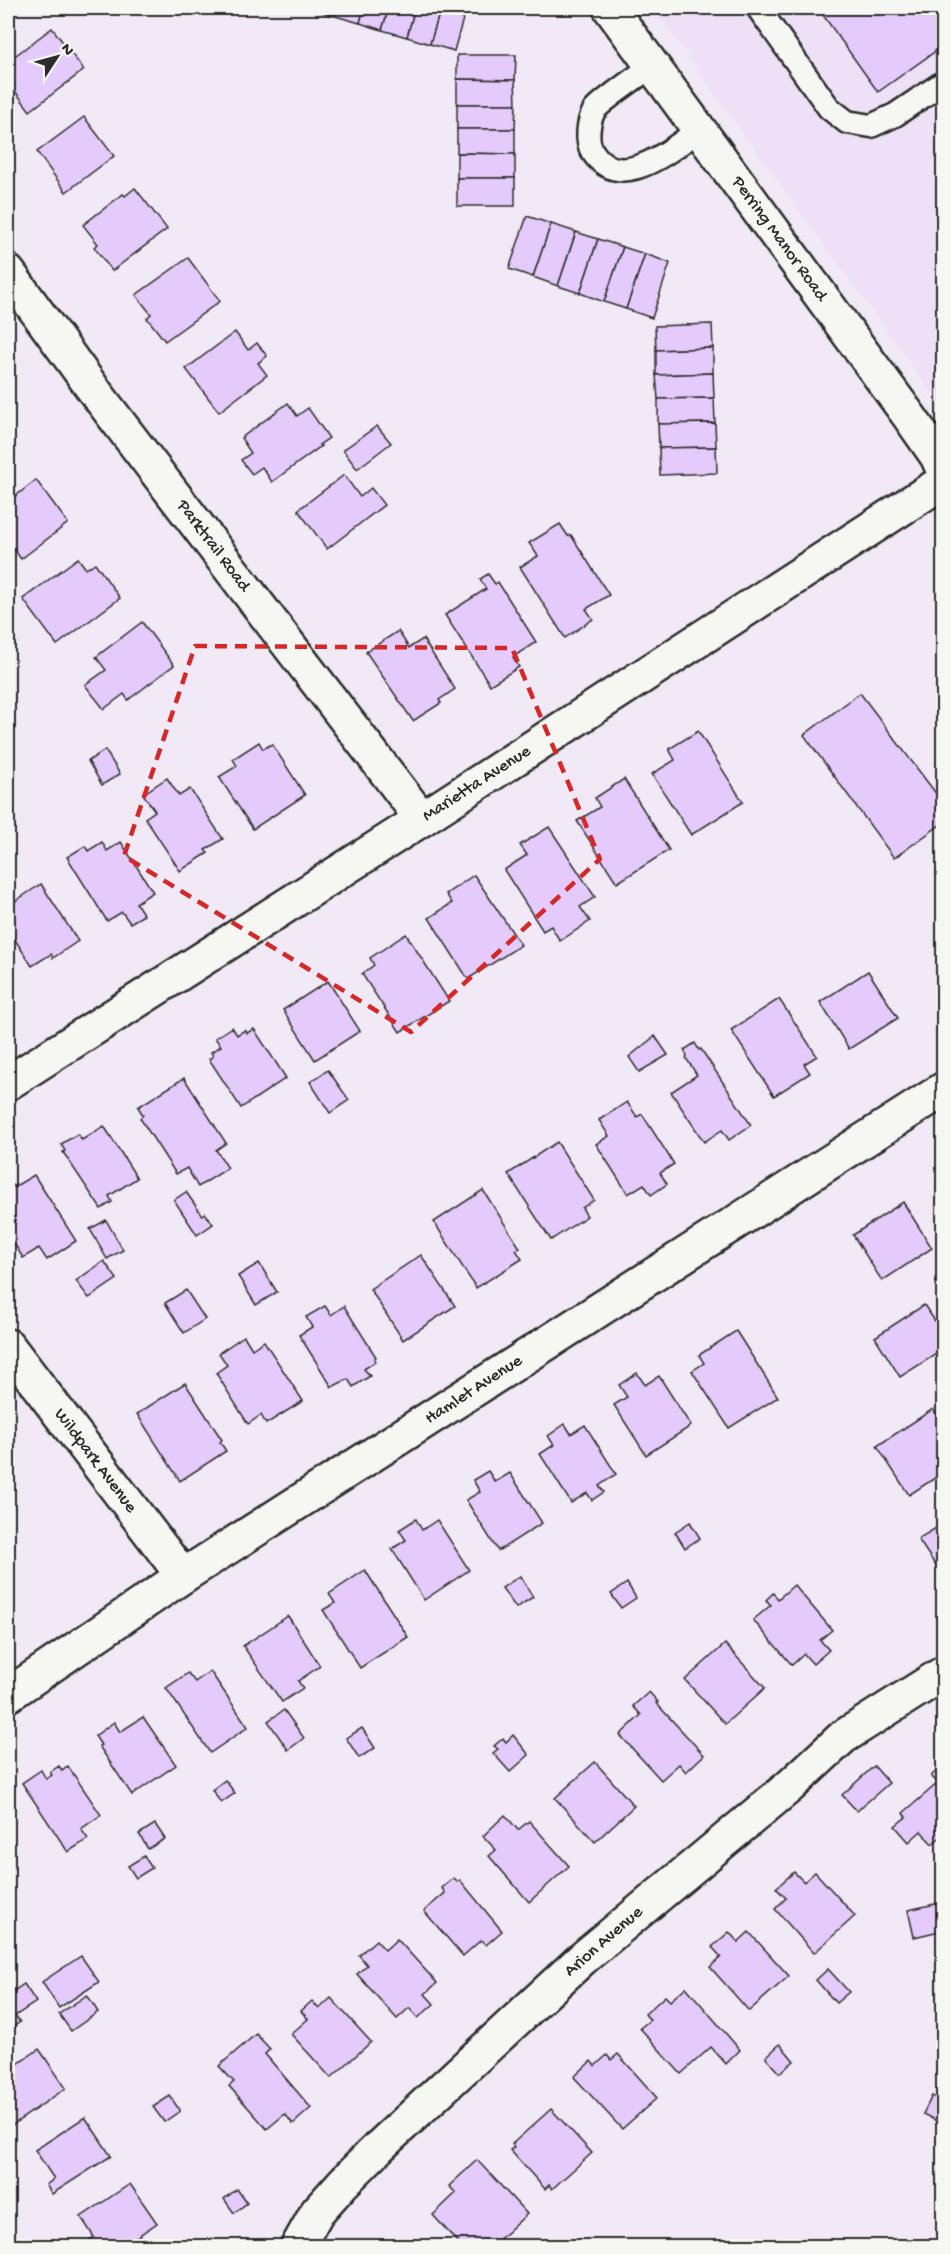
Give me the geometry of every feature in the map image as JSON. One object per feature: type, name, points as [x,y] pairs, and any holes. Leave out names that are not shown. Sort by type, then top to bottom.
[{"type":"street","name":"Perring Manor Road","points":[[610,8],[909,416],[937,456],[944,472]]},
{"type":"street","name":"Parktrail Road","points":[[8,272],[110,412],[422,819]]},
{"type":"street","name":"Marietta Avenue","points":[[8,1083],[422,819],[944,481]]},
{"type":"street","name":"Hamlet Avenue","points":[[8,1695],[183,1576],[944,1089]]},
{"type":"street","name":"Wildpark Avenue","points":[[8,1346],[183,1576]]},
{"type":"street","name":"Arion Avenue","points":[[298,2247],[317,2212],[343,2183],[582,1959],[790,1786],[843,1737],[944,1673]]},
{"type":"lane","points":[[758,8],[829,108],[847,122],[871,126],[895,115],[944,82]]},
{"type":"lane","points":[[652,66],[595,110],[588,130],[591,148],[599,160],[619,170],[635,169],[650,163],[699,129]]},
{"type":"highlighted area","points":[[195,646],[512,648],[600,859],[411,1032],[124,856]]},
{"type":"shaded area","points":[[653,8],[943,8],[943,408]]},
{"type":"building","points":[[309,8],[337,8],[335,16]]},
{"type":"building","points":[[337,8],[364,8],[360,23],[335,16]]},
{"type":"building","points":[[364,8],[389,8],[382,30],[360,23]]},
{"type":"building","points":[[389,8],[415,8],[407,37],[382,30]]},
{"type":"building","points":[[415,8],[441,8],[430,44],[407,37]]},
{"type":"building","points":[[441,8],[466,8],[454,51],[430,44]]},
{"type":"building","points":[[818,8],[944,8],[944,45],[878,92]]},
{"type":"building","points":[[52,28],[84,70],[30,111],[12,87],[15,85],[8,74],[8,61]]},
{"type":"building","points":[[457,55],[516,55],[515,80],[457,79]]},
{"type":"building","points":[[457,79],[515,80],[516,104],[457,104]]},
{"type":"building","points":[[457,104],[516,104],[515,129],[457,129]]},
{"type":"building","points":[[84,117],[114,156],[66,192],[37,152]]},
{"type":"building","points":[[457,129],[515,129],[515,154],[457,153]]},
{"type":"building","points":[[457,153],[515,154],[515,178],[457,178]]},
{"type":"building","points":[[457,178],[515,178],[515,206],[457,206]]},
{"type":"building","points":[[135,188],[167,229],[112,271],[94,247],[98,244],[83,225],[123,194],[125,196]]},
{"type":"building","points":[[527,216],[551,224],[533,277],[509,269]]},
{"type":"building","points":[[551,224],[576,232],[558,286],[533,277]]},
{"type":"building","points":[[576,232],[598,239],[580,293],[558,286]]},
{"type":"building","points":[[598,239],[623,247],[604,302],[580,293]]},
{"type":"building","points":[[623,247],[645,254],[626,309],[604,302]]},
{"type":"building","points":[[645,254],[670,263],[652,318],[626,309]]},
{"type":"building","points":[[188,258],[220,301],[165,341],[147,318],[151,314],[136,295]]},
{"type":"building","points":[[712,324],[713,348],[656,350],[655,326]]},
{"type":"building","points":[[235,332],[248,350],[257,343],[267,356],[258,363],[267,375],[219,412],[186,369]]},
{"type":"building","points":[[713,348],[713,373],[656,375],[656,350]]},
{"type":"building","points":[[713,373],[714,398],[658,399],[656,375]]},
{"type":"building","points":[[714,398],[715,423],[658,424],[658,399]]},
{"type":"building","points":[[288,403],[297,416],[308,408],[329,438],[272,482],[262,467],[252,474],[241,460],[251,453],[241,438]]},
{"type":"building","points":[[715,423],[716,447],[659,448],[658,424]]},
{"type":"building","points":[[377,426],[391,443],[357,469],[343,450]]},
{"type":"building","points":[[8,447],[15,456],[8,462]]},
{"type":"building","points":[[716,447],[717,473],[660,475],[659,448]]},
{"type":"building","points":[[344,475],[360,497],[371,488],[384,505],[327,549],[298,510]]},
{"type":"building","points":[[36,480],[68,523],[21,559],[8,541],[8,502]]},
{"type":"building","points":[[560,524],[568,536],[571,535],[609,595],[586,609],[593,619],[565,638],[520,567],[538,556],[529,543]]},
{"type":"building","points":[[78,558],[86,569],[95,563],[120,598],[57,645],[23,599]]},
{"type":"building","points":[[488,574],[495,584],[498,582],[536,642],[513,657],[519,667],[490,685],[445,615],[486,589],[480,579]]},
{"type":"building","points":[[142,622],[174,665],[128,700],[124,694],[104,709],[85,685],[106,670],[96,657]]},
{"type":"building","points":[[398,631],[409,648],[423,639],[455,689],[439,700],[441,703],[413,721],[366,652]]},
{"type":"building","points":[[860,693],[944,804],[944,822],[894,858],[804,735]]},
{"type":"building","points":[[698,731],[743,802],[691,835],[652,774],[675,760],[669,749]]},
{"type":"building","points":[[259,742],[263,749],[272,744],[305,795],[253,829],[219,777],[237,766],[233,759]]},
{"type":"building","points":[[105,750],[120,774],[102,785],[88,761]]},
{"type":"building","points":[[167,778],[179,796],[190,789],[223,839],[205,850],[208,853],[180,871],[145,818],[155,811],[143,794]]},
{"type":"building","points":[[624,779],[669,850],[617,883],[577,821],[600,807],[595,798]]},
{"type":"building","points":[[549,827],[595,897],[580,907],[590,921],[560,941],[551,926],[543,931],[504,870],[527,855],[520,845]]},
{"type":"building","points":[[102,842],[107,851],[121,842],[153,892],[136,903],[144,915],[130,923],[122,912],[107,921],[67,857],[85,846],[88,851]]},
{"type":"building","points":[[474,875],[521,945],[468,979],[429,918],[452,903],[446,894]]},
{"type":"building","points":[[41,884],[78,941],[53,958],[51,954],[32,966],[8,929],[8,898],[11,904]]},
{"type":"building","points":[[406,934],[449,1001],[400,1032],[362,974],[374,965],[370,958]]},
{"type":"building","points":[[868,971],[898,1018],[849,1049],[820,1002]]},
{"type":"building","points":[[328,981],[360,1031],[315,1060],[283,1010]]},
{"type":"building","points":[[779,999],[817,1056],[804,1064],[810,1073],[774,1096],[731,1030]]},
{"type":"building","points":[[232,1027],[237,1035],[245,1030],[247,1033],[254,1029],[286,1078],[241,1108],[209,1059],[213,1056],[211,1052],[221,1046],[215,1038]]},
{"type":"building","points":[[655,1036],[668,1055],[639,1072],[629,1057]]},
{"type":"building","points":[[695,1043],[751,1125],[729,1140],[722,1130],[704,1142],[671,1092],[697,1075],[686,1058],[684,1050]]},
{"type":"building","points":[[328,1070],[349,1100],[330,1113],[310,1082]]},
{"type":"building","points":[[184,1078],[226,1143],[216,1150],[228,1168],[198,1187],[187,1168],[176,1174],[140,1118],[143,1115],[138,1107]]},
{"type":"building","points":[[627,1102],[637,1117],[642,1114],[674,1164],[660,1173],[667,1184],[651,1195],[644,1184],[628,1194],[596,1144],[609,1136],[599,1120]]},
{"type":"building","points":[[104,1126],[137,1178],[109,1196],[112,1202],[101,1209],[63,1152],[65,1151],[61,1144],[78,1134],[82,1140]]},
{"type":"building","points":[[557,1142],[594,1200],[582,1208],[587,1216],[551,1240],[508,1174]]},
{"type":"building","points":[[34,1175],[76,1241],[47,1260],[39,1248],[23,1258],[8,1234],[8,1188]]},
{"type":"building","points":[[483,1190],[520,1248],[516,1250],[522,1259],[476,1288],[434,1222]]},
{"type":"building","points":[[186,1192],[202,1215],[205,1213],[213,1224],[197,1235],[174,1200]]},
{"type":"building","points":[[903,1202],[932,1248],[882,1281],[853,1235]]},
{"type":"building","points":[[106,1220],[123,1250],[107,1259],[90,1229]]},
{"type":"building","points":[[421,1255],[455,1306],[403,1340],[370,1289]]},
{"type":"building","points":[[104,1261],[117,1279],[89,1298],[76,1281]]},
{"type":"building","points":[[259,1263],[277,1292],[256,1305],[238,1276]]},
{"type":"building","points":[[186,1290],[205,1319],[184,1333],[165,1303]]},
{"type":"building","points":[[924,1305],[944,1334],[944,1349],[900,1377],[875,1337]]},
{"type":"building","points":[[325,1306],[331,1315],[344,1306],[376,1357],[375,1362],[364,1369],[370,1376],[353,1387],[348,1379],[332,1387],[299,1335],[312,1327],[306,1317]]},
{"type":"building","points":[[736,1331],[778,1397],[729,1428],[692,1371],[704,1363],[699,1355]]},
{"type":"building","points":[[244,1336],[252,1349],[264,1341],[303,1401],[266,1424],[261,1415],[248,1424],[216,1373],[227,1365],[219,1353]]},
{"type":"building","points":[[637,1373],[645,1385],[659,1376],[691,1426],[646,1455],[614,1405],[627,1397],[619,1385]]},
{"type":"building","points":[[185,1383],[222,1440],[220,1442],[226,1451],[180,1481],[137,1414]]},
{"type":"building","points":[[933,1409],[941,1421],[944,1420],[944,1472],[909,1495],[877,1446]]},
{"type":"building","points":[[565,1424],[571,1434],[585,1425],[616,1474],[599,1486],[604,1492],[592,1500],[587,1493],[571,1503],[540,1454],[554,1445],[548,1436]]},
{"type":"building","points":[[488,1471],[495,1482],[510,1473],[542,1523],[498,1551],[466,1500],[480,1492],[473,1480]]},
{"type":"building","points":[[416,1519],[422,1530],[437,1520],[469,1570],[424,1600],[392,1549],[406,1540],[399,1530]]},
{"type":"building","points":[[690,1522],[700,1538],[685,1548],[675,1532]]},
{"type":"building","points":[[944,1523],[944,1578],[918,1539]]},
{"type":"building","points":[[365,1570],[408,1637],[360,1668],[323,1610],[335,1603],[329,1594]]},
{"type":"building","points":[[520,1576],[533,1597],[516,1608],[502,1588]]},
{"type":"building","points":[[627,1583],[636,1598],[621,1608],[611,1594]]},
{"type":"building","points":[[794,1585],[832,1630],[820,1640],[829,1650],[813,1664],[804,1654],[792,1665],[753,1620],[771,1605],[766,1600],[773,1593],[778,1599]]},
{"type":"building","points":[[288,1616],[320,1666],[298,1681],[303,1688],[282,1702],[243,1646]]},
{"type":"building","points":[[725,1644],[765,1688],[725,1724],[685,1680]]},
{"type":"building","points":[[210,1671],[248,1727],[210,1753],[166,1688],[188,1673],[195,1682]]},
{"type":"building","points":[[649,1692],[658,1702],[656,1703],[704,1755],[686,1772],[679,1764],[661,1780],[620,1735],[641,1715],[633,1706]]},
{"type":"building","points":[[284,1710],[304,1738],[288,1750],[268,1721]]},
{"type":"building","points":[[143,1717],[176,1765],[132,1795],[99,1746],[101,1745],[95,1736],[114,1722],[120,1732]]},
{"type":"building","points":[[362,1728],[375,1748],[359,1758],[346,1738]]},
{"type":"building","points":[[513,1735],[529,1755],[510,1772],[493,1753],[498,1749],[494,1746],[503,1738],[506,1742]]},
{"type":"building","points":[[595,1762],[634,1806],[595,1842],[555,1798]]},
{"type":"building","points":[[59,1766],[62,1771],[68,1766],[101,1815],[81,1829],[88,1839],[68,1852],[22,1783],[41,1770],[46,1779],[52,1775],[50,1772]]},
{"type":"building","points":[[874,1766],[889,1783],[857,1811],[842,1795]]},
{"type":"building","points":[[939,1769],[944,1774],[944,1834],[932,1844],[921,1831],[909,1842],[895,1826],[906,1817],[903,1813],[938,1783],[931,1776]]},
{"type":"building","points":[[225,1780],[235,1793],[221,1803],[212,1790]]},
{"type":"building","points":[[505,1815],[518,1830],[529,1821],[569,1866],[529,1902],[489,1856],[496,1850],[483,1836]]},
{"type":"building","points":[[155,1824],[165,1839],[148,1849],[139,1834]]},
{"type":"building","points":[[144,1856],[152,1868],[136,1878],[128,1866]]},
{"type":"building","points":[[794,1872],[804,1882],[815,1872],[855,1916],[814,1953],[775,1909],[786,1898],[776,1888]]},
{"type":"building","points":[[454,1878],[457,1882],[460,1880],[502,1931],[486,1945],[481,1940],[463,1956],[424,1911],[445,1893],[442,1888]]},
{"type":"building","points":[[944,1902],[944,1930],[914,1937],[908,1910]]},
{"type":"building","points":[[729,1932],[738,1942],[749,1932],[789,1976],[749,2011],[710,1967],[721,1957],[712,1947]]},
{"type":"building","points":[[397,1939],[437,1983],[425,1994],[434,2004],[418,2018],[409,2008],[397,2019],[357,1974],[367,1965],[359,1955],[376,1940],[385,1950]]},
{"type":"building","points":[[81,1956],[99,1982],[59,2008],[42,1982]]},
{"type":"building","points":[[828,1969],[849,1992],[836,2003],[816,1980]]},
{"type":"building","points":[[24,1984],[36,2002],[15,2016],[20,2022],[8,2030],[8,1995]]},
{"type":"building","points":[[686,1987],[740,2050],[726,2064],[711,2047],[681,2074],[640,2028],[650,2020],[645,2014],[665,1996],[670,2001]]},
{"type":"building","points":[[87,1995],[98,2012],[71,2031],[59,2014]]},
{"type":"building","points":[[331,1998],[371,2042],[331,2078],[291,2034],[308,2019],[301,2011],[312,2001],[319,2009]]},
{"type":"building","points":[[256,2034],[270,2049],[265,2054],[311,2108],[293,2124],[285,2114],[267,2129],[229,2086],[234,2082],[219,2066]]},
{"type":"building","points":[[780,2044],[794,2061],[780,2073],[766,2057]]},
{"type":"building","points":[[39,2049],[66,2088],[8,2128],[8,2071]]},
{"type":"building","points":[[618,2054],[657,2098],[622,2129],[574,2077],[591,2061],[595,2066],[607,2055],[611,2060]]},
{"type":"building","points":[[170,2096],[180,2111],[164,2122],[153,2107]]},
{"type":"building","points":[[932,2096],[944,2102],[944,2125],[923,2114]]},
{"type":"building","points":[[551,2109],[592,2153],[552,2189],[549,2185],[545,2189],[510,2150],[514,2147],[512,2144]]},
{"type":"building","points":[[85,2117],[111,2156],[52,2194],[46,2185],[54,2179],[35,2150]]},
{"type":"building","points":[[477,2160],[527,2214],[492,2246],[461,2246],[433,2215],[456,2193],[449,2186]]},
{"type":"building","points":[[130,2184],[157,2223],[123,2246],[87,2246],[85,2243],[94,2237],[81,2217]]},
{"type":"building","points":[[237,2189],[247,2203],[234,2213],[224,2199]]}]
